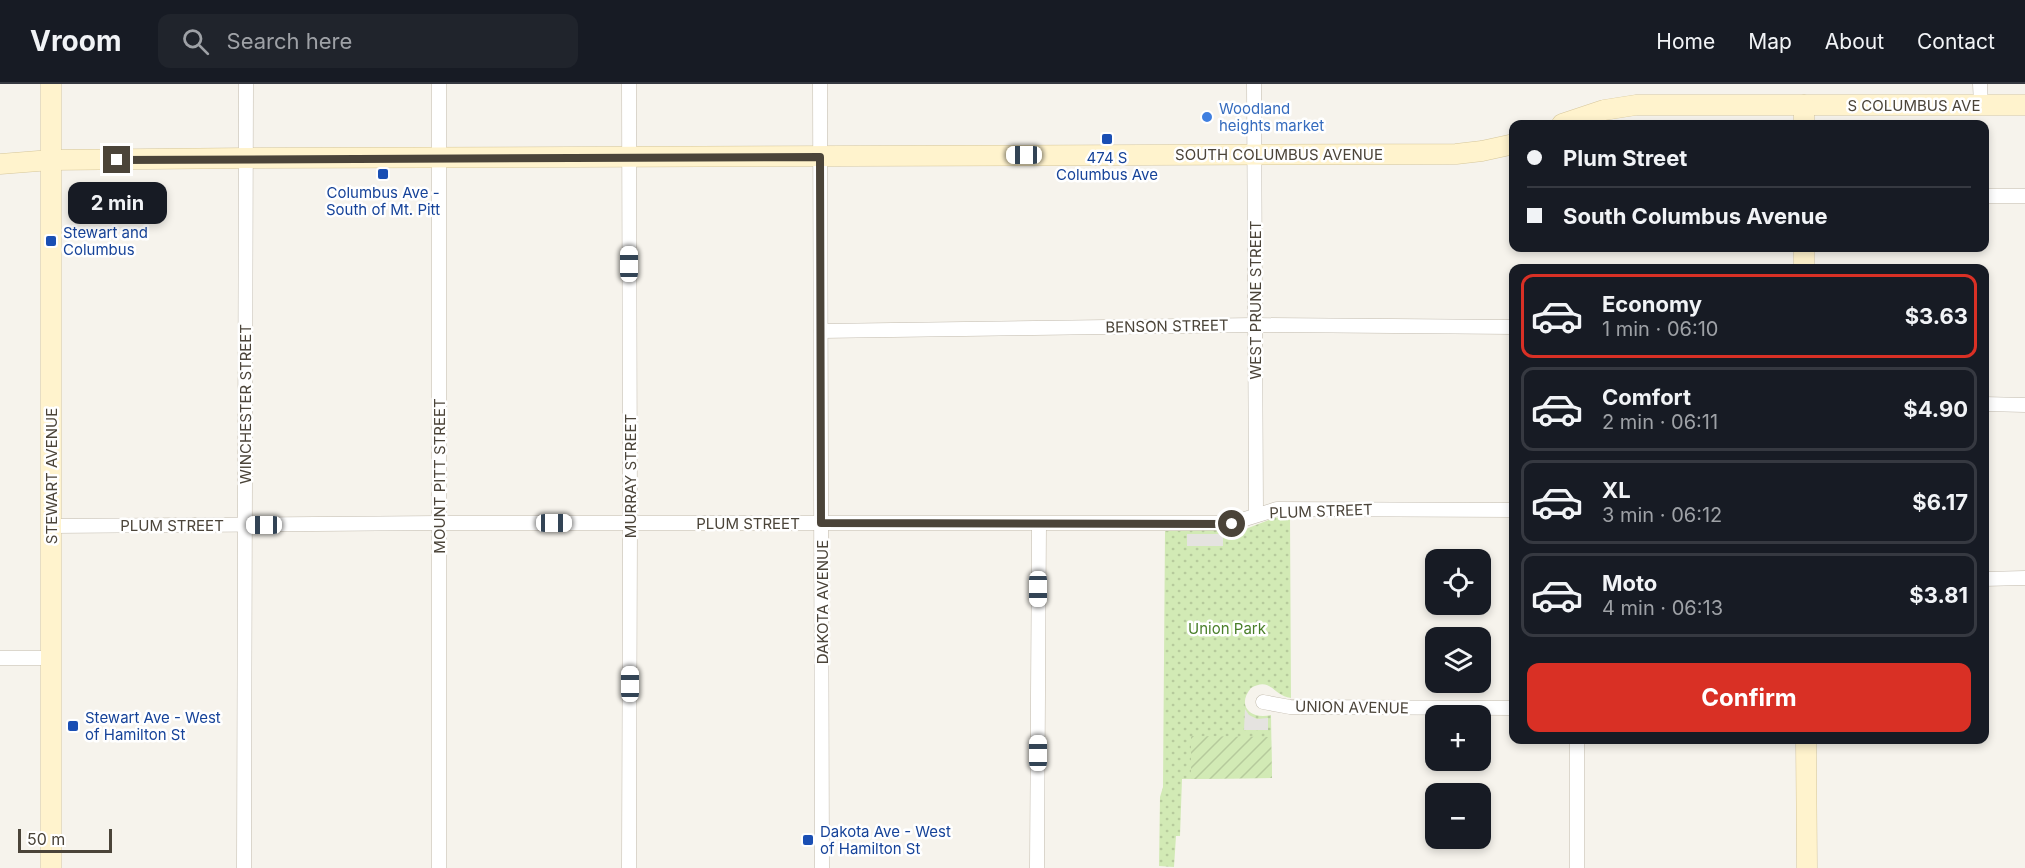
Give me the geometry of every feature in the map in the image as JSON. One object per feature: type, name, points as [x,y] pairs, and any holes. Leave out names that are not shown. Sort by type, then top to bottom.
[{"type":"main road","name":"STEWART AVENUE","points":[[51,84],[51,868]]},
{"type":"main road","points":[[1574,120],[1604,110],[1636,105],[1804,115]]},
{"type":"main road","name":"S COLUMBUS AVE","points":[[1804,115],[1981,105],[2025,105]]},
{"type":"main road","name":"SOUTH COLUMBUS AVENUE","points":[[0,164],[51,160],[247,158],[1456,154],[1509,145]]},
{"type":"main road","points":[[1806,744],[1807,868]]},
{"type":"street","name":"WINCHESTER STREET","points":[[244,868],[246,84]]},
{"type":"street","name":"MOUNT PITT STREET","points":[[439,84],[439,868]]},
{"type":"street","name":"MURRAY STREET","points":[[629,84],[629,868]]},
{"type":"street","name":"DAKOTA AVENUE","points":[[820,84],[822,868]]},
{"type":"street","name":"WEST PRUNE STREET","points":[[1254,84],[1256,516]]},
{"type":"street","points":[[1980,84],[1981,105]]},
{"type":"street","points":[[1989,196],[2025,195]]},
{"type":"street","name":"BENSON STREET","points":[[821,331],[1254,325],[1509,327]]},
{"type":"street","points":[[1989,404],[2025,405]]},
{"type":"street","name":"PLUM STREET","points":[[51,526],[439,523],[1232,524],[1277,509],[1509,510]]},
{"type":"street","points":[[1037,868],[1039,524]]},
{"type":"street","points":[[1989,579],[2025,578]]},
{"type":"street","points":[[0,658],[52,658]]},
{"type":"street","name":"UNION AVENUE","points":[[1263,702],[1290,706],[1509,708]]},
{"type":"street","points":[[1577,744],[1577,868]]},
{"type":"green space","name":"Union Park","points":[[1290,515],[1291,698],[1263,684],[1251,688],[1245,701],[1245,706],[1252,713],[1271,715],[1272,778],[1182,779],[1180,836],[1176,836],[1174,867],[1159,866],[1160,797],[1163,787],[1165,531],[1243,530],[1274,518]]},
{"type":"green space","points":[[1191,736],[1271,737],[1272,778],[1191,779]]},
{"type":"shaded area","points":[[1187,534],[1223,534],[1223,546],[1187,546]]},
{"type":"shaded area","points":[[1245,709],[1249,715],[1257,719],[1268,718],[1268,730],[1244,730]]},
{"type":"place","name":"Woodland heights market","points":[[1207,117]]},
{"type":"place","name":"474 S Columbus Ave","points":[[1107,139]]},
{"type":"place","name":"Columbus Ave - South of Mt. Pitt","points":[[383,174]]},
{"type":"place","name":"Stewart and Columbus","points":[[51,241]]},
{"type":"place","name":"Stewart Ave - West of Hamilton St","points":[[73,726]]},
{"type":"place","name":"Dakota Ave - West of Hamilton St","points":[[808,840]]},
{"type":"route","points":[[117,160],[820,157],[821,523],[1232,524]]}]
